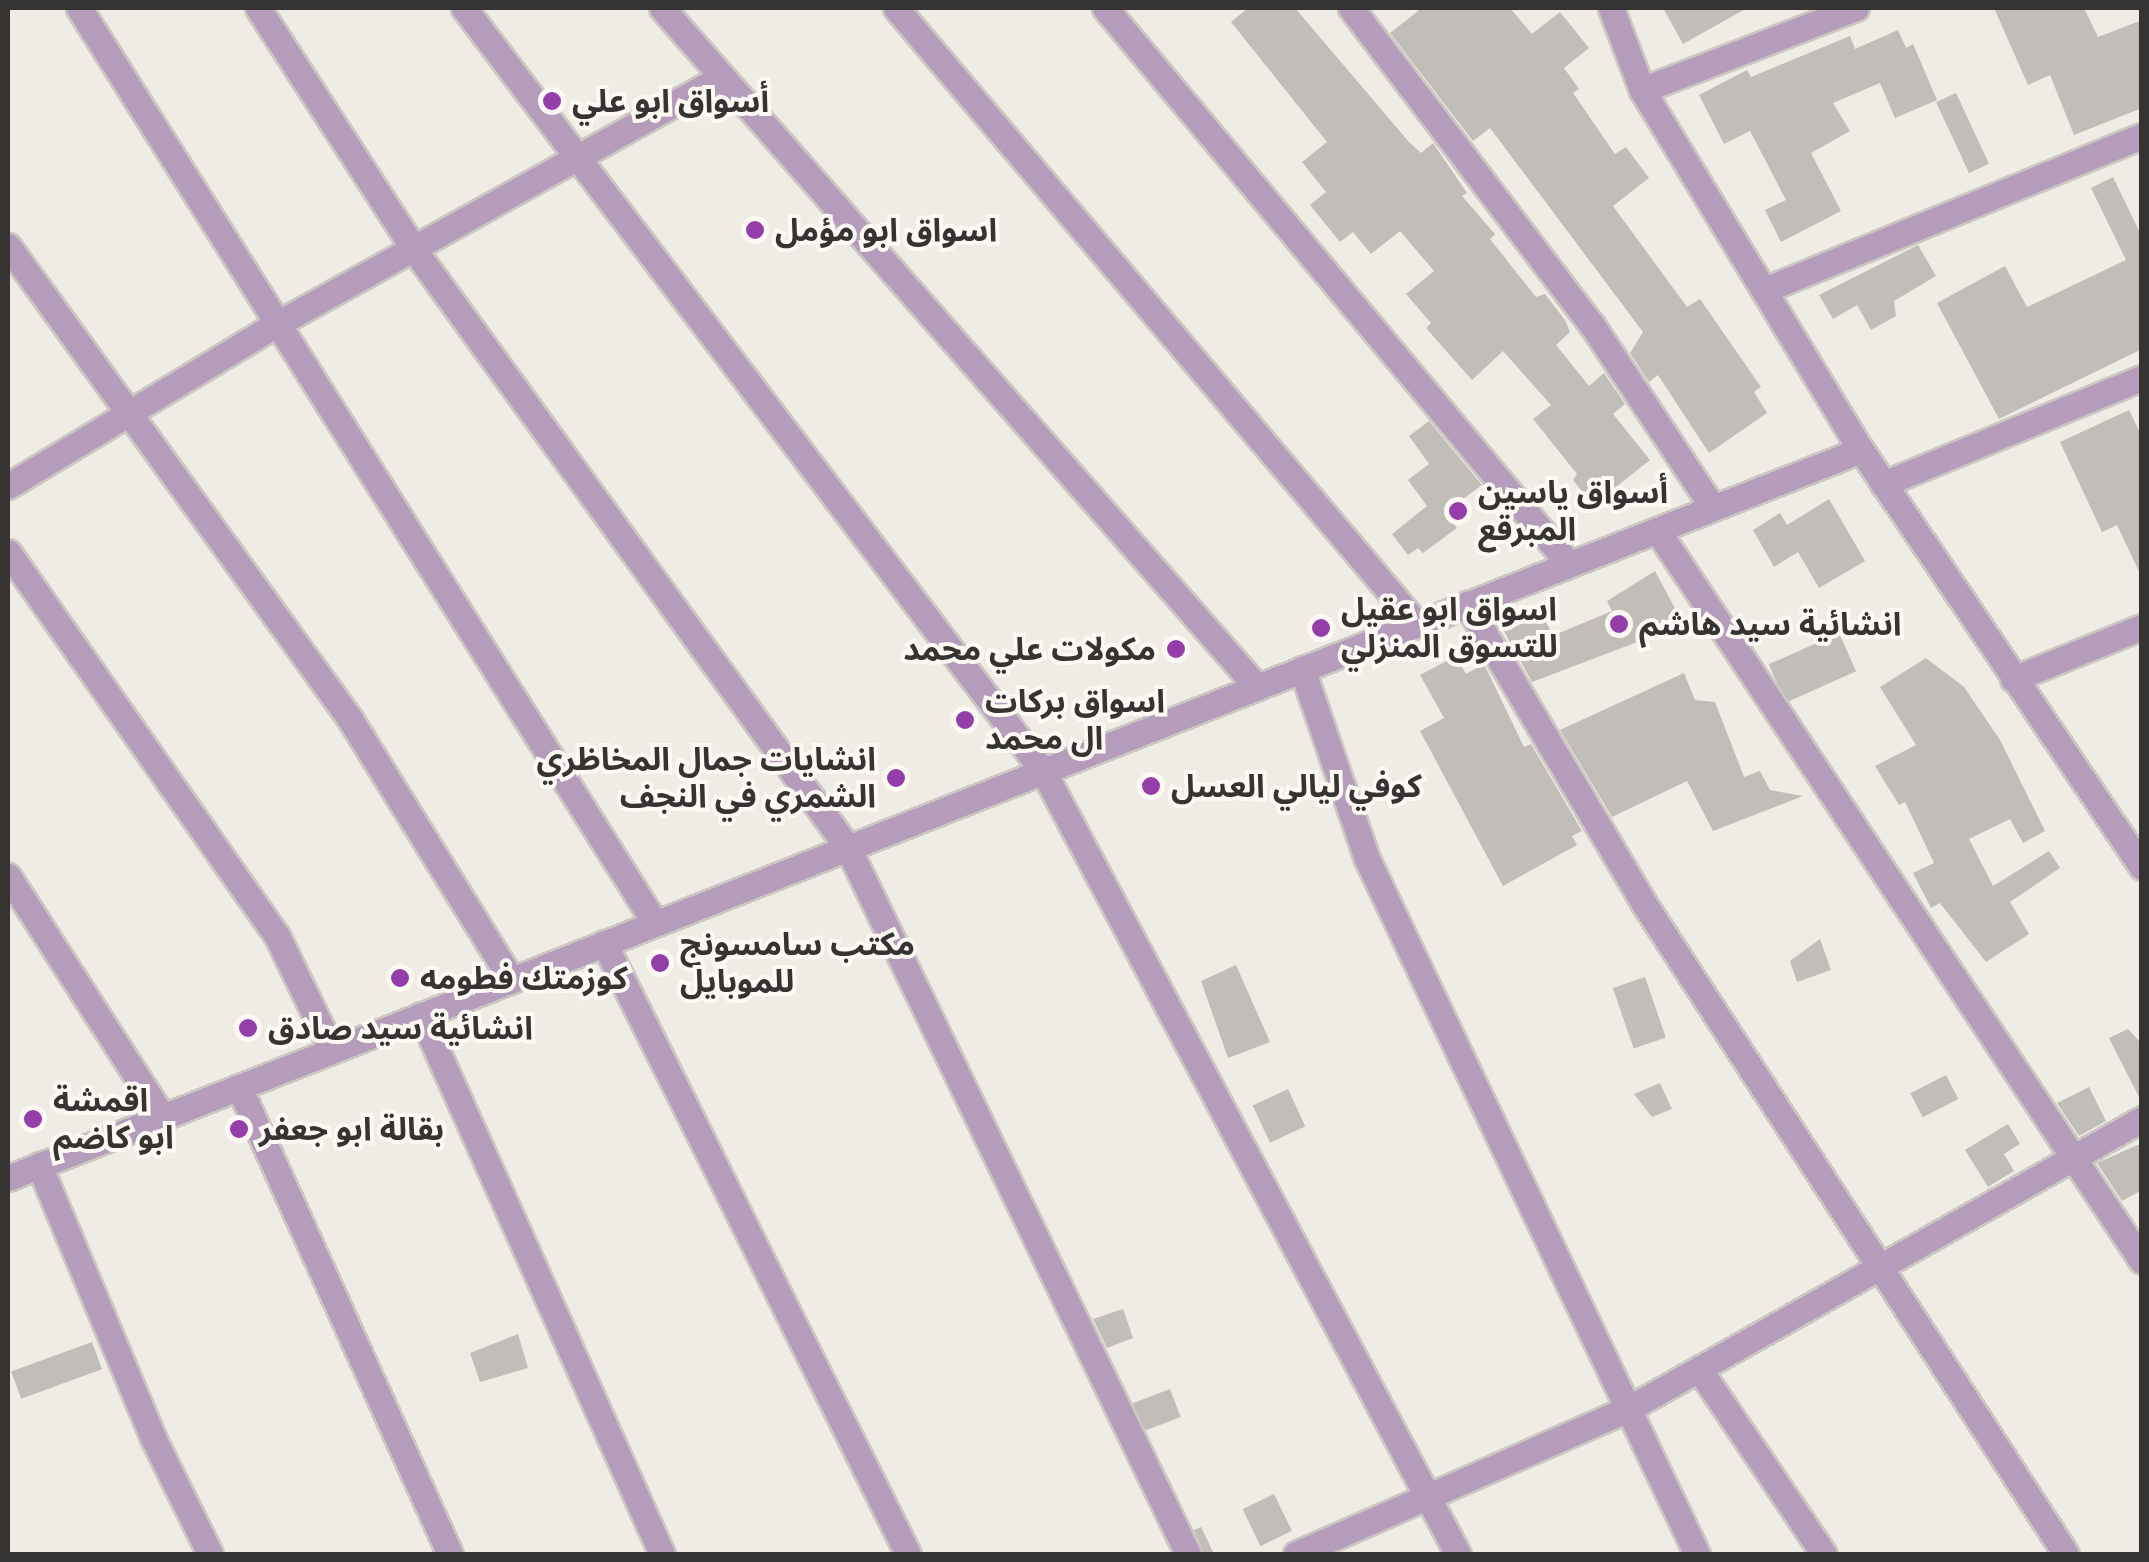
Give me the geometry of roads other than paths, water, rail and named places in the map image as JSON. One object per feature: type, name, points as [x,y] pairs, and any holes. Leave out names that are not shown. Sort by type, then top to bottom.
[{"type":"street","points":[[79,8],[655,923]]},
{"type":"street","points":[[258,8],[415,252],[848,848],[1188,1554]]},
{"type":"street","points":[[464,8],[1043,771],[1458,1554]]},
{"type":"street","points":[[662,8],[1258,687]]},
{"type":"street","points":[[896,8],[1417,624]]},
{"type":"street","points":[[1105,8],[1569,564]]},
{"type":"street","points":[[1351,8],[1592,325],[1713,508]]},
{"type":"street","points":[[1611,8],[1642,90],[1861,450],[2142,867]]},
{"type":"street","points":[[1642,90],[1856,8]]},
{"type":"street","points":[[8,486],[276,324],[580,161],[722,77]]},
{"type":"street","points":[[1764,290],[2142,136]]},
{"type":"street","points":[[8,246],[350,719],[512,980]]},
{"type":"street","points":[[1883,484],[2142,378]]},
{"type":"street","points":[[8,1178],[1861,450]]},
{"type":"street","points":[[1656,530],[2142,1260]]},
{"type":"street","points":[[8,552],[277,936],[332,1050]]},
{"type":"street","points":[[1468,604],[1643,902],[2066,1554]]},
{"type":"street","points":[[2014,679],[2142,627]]},
{"type":"street","points":[[1302,669],[1368,859],[1698,1554]]},
{"type":"street","points":[[8,876],[163,1117]]},
{"type":"street","points":[[604,944],[908,1554]]},
{"type":"street","points":[[421,1015],[662,1554]]},
{"type":"street","points":[[239,1087],[450,1554]]},
{"type":"street","points":[[1296,1554],[1428,1493],[1628,1409],[2142,1119]]},
{"type":"street","points":[[39,1166],[153,1438],[210,1554]]},
{"type":"street","points":[[1699,1369],[1824,1554]]},
{"type":"place","name":"أسواق ابو علي","points":[[552,101]]},
{"type":"place","name":"اسواق ابو مؤمل","points":[[755,230]]},
{"type":"place","name":"أسواق ياسين المبرقع","points":[[1458,511]]},
{"type":"place","name":"انشائية سيد هاشم","points":[[1619,624]]},
{"type":"place","name":"اسواق ابو عقيل للتسوق المنزلي","points":[[1321,628]]},
{"type":"place","name":"مكولات علي محمد","points":[[1176,649]]},
{"type":"place","name":"اسواق بركات ال محمد","points":[[965,720]]},
{"type":"place","name":"انشايات جمال المخاظري الشمري في النجف","points":[[896,778]]},
{"type":"place","name":"كوفي ليالي العسل","points":[[1151,786]]},
{"type":"place","name":"مكتب سامسونج للموبايل","points":[[660,963]]},
{"type":"place","name":"كوزمتك فطومه","points":[[400,978]]},
{"type":"place","name":"انشائية سيد صادق","points":[[248,1028]]},
{"type":"place","name":"اقمشة ابو كاضم","points":[[33,1119]]},
{"type":"place","name":"بقالة ابو جعفر","points":[[239,1129]]}]
